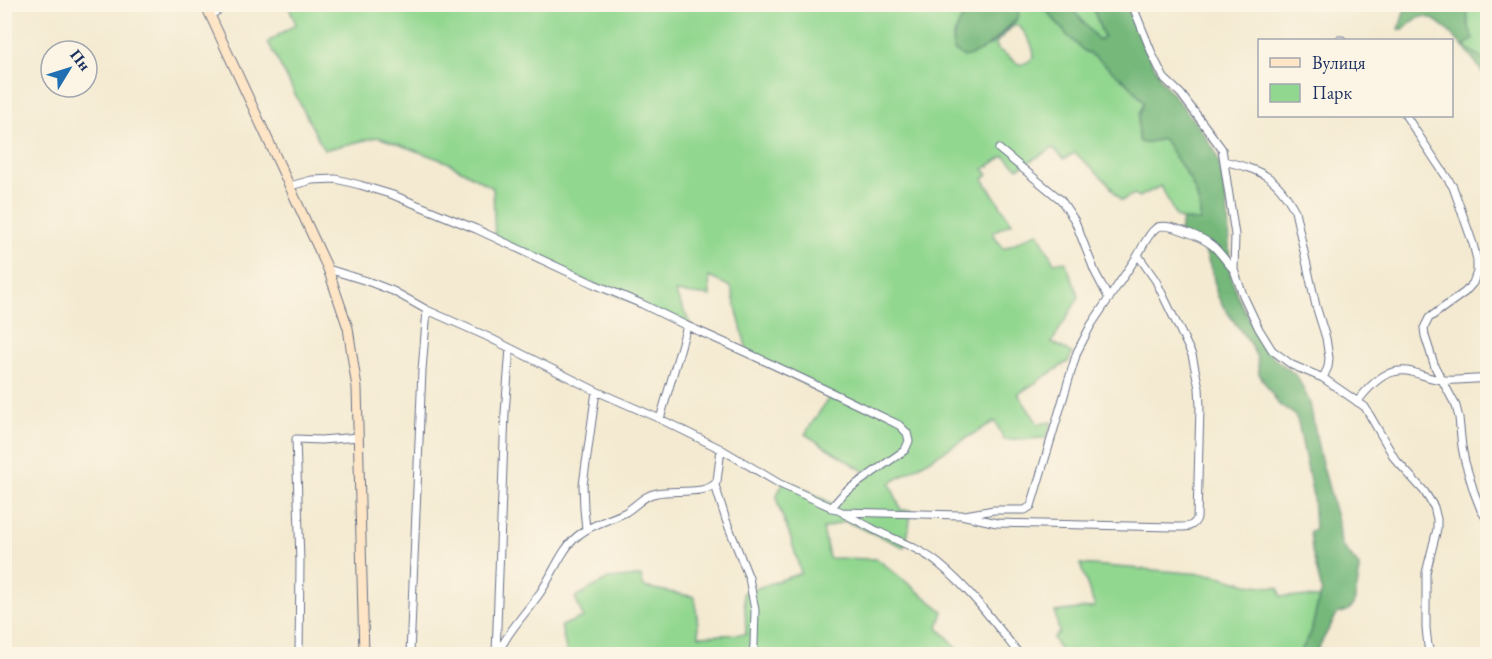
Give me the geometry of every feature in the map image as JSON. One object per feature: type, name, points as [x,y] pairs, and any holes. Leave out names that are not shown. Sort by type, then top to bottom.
[{"type":"main road","points":[[206,4],[328,269],[348,328],[357,388],[364,653]]},
{"type":"street","points":[[211,15],[228,4]]},
{"type":"street","points":[[1132,4],[1164,78],[1181,94],[1222,149],[1235,235],[1234,270]]},
{"type":"street","points":[[1407,117],[1453,187],[1477,260],[1477,272],[1473,283],[1465,292],[1429,318],[1424,328],[1430,353],[1456,406],[1465,462],[1478,501],[1488,522]]},
{"type":"street","points":[[999,149],[1061,200],[1075,220],[1095,272],[1109,299]]},
{"type":"street","points":[[1224,161],[1256,170],[1275,181],[1295,211],[1316,306],[1326,338],[1329,368],[1323,378]]},
{"type":"street","points":[[290,186],[312,180],[336,179],[393,195],[476,229],[642,304],[806,379],[899,425],[907,433],[909,441],[905,450],[845,492],[831,508]]},
{"type":"street","points":[[842,512],[961,515],[994,510],[1026,510],[1031,507],[1077,352],[1091,325],[1148,237],[1161,226],[1177,229],[1212,245],[1234,270],[1259,329],[1272,350],[1292,365],[1323,378],[1365,407],[1395,459],[1424,491],[1434,507],[1437,529],[1426,573],[1426,628],[1431,654]]},
{"type":"street","points":[[961,515],[997,523],[1191,527],[1196,523],[1200,406],[1196,369],[1192,355],[1156,281],[1138,255]]},
{"type":"street","points":[[328,269],[393,291],[427,310],[722,449],[780,484],[905,543],[938,562],[988,614],[1018,654]]},
{"type":"street","points":[[410,654],[422,370],[427,310]]},
{"type":"street","points":[[660,419],[687,326]]},
{"type":"street","points":[[496,654],[504,435],[510,348]]},
{"type":"street","points":[[1357,402],[1368,388],[1388,373],[1410,372],[1442,380],[1457,381],[1488,379]]},
{"type":"street","points":[[586,529],[583,485],[596,391]]},
{"type":"street","points":[[299,654],[300,562],[296,439],[359,437]]},
{"type":"street","points":[[496,654],[543,589],[556,565],[577,536],[586,529],[626,512],[645,497],[657,492],[710,488],[717,481],[722,449]]},
{"type":"street","points":[[715,485],[749,578],[755,610],[753,654]]},
{"type":"street","points":[[364,653],[394,654]]},
{"type":"green space","points":[[966,4],[967,9],[953,37],[952,44],[991,45],[1015,22],[1019,15],[1015,5],[1042,5],[1067,35],[1132,87],[1145,103],[1139,113],[1143,143],[1164,139],[1194,187],[1200,209],[1200,221],[1183,220],[1176,217],[1161,186],[1139,197],[1134,194],[1121,201],[1107,182],[1075,153],[1064,159],[1053,148],[1018,168],[1004,156],[984,169],[988,175],[983,179],[1012,223],[992,232],[1003,249],[1038,232],[1054,263],[1065,261],[1079,297],[1052,342],[1072,353],[1069,361],[1018,394],[1038,424],[1052,422],[1046,438],[1004,440],[995,421],[890,483],[901,510],[911,510],[904,547],[845,521],[823,529],[829,558],[877,559],[943,611],[938,628],[964,654],[567,654],[561,626],[583,617],[575,597],[608,579],[641,576],[644,587],[695,597],[699,636],[746,634],[743,593],[801,573],[778,505],[777,495],[785,479],[833,504],[865,472],[805,434],[830,396],[748,355],[731,287],[709,277],[710,296],[675,292],[693,330],[495,240],[493,188],[447,162],[378,137],[324,150],[268,42],[296,24],[288,5]],"holes":[[[1018,25],[1027,36],[1034,53],[1034,57],[1024,64],[1015,62],[999,50],[996,43],[1012,27]]]},
{"type":"green space","points":[[966,5],[1015,5],[1019,15],[986,47],[964,57],[954,51],[953,40],[967,9]]},
{"type":"green space","points":[[1042,5],[1066,5],[1099,40],[1104,36],[1091,5],[1126,5],[1161,80],[1215,151],[1228,212],[1230,271],[1234,287],[1242,306],[1267,349],[1274,358],[1297,376],[1310,403],[1319,452],[1339,525],[1341,544],[1359,566],[1354,605],[1347,611],[1337,614],[1315,654],[1299,654],[1311,633],[1322,591],[1312,551],[1310,531],[1315,529],[1313,496],[1298,422],[1294,414],[1279,405],[1259,374],[1257,358],[1250,344],[1217,295],[1205,251],[1179,234],[1183,220],[1200,221],[1200,209],[1194,187],[1164,139],[1142,143],[1139,141],[1140,113],[1144,103],[1132,87],[1067,35]]},
{"type":"green space","points":[[1065,5],[1091,5],[1104,37],[1099,40]]},
{"type":"green space","points":[[1406,5],[1467,5],[1468,23],[1473,39],[1464,46],[1483,59],[1487,57],[1487,80],[1459,42],[1432,19],[1421,17],[1404,29],[1399,29]]},
{"type":"green space","points":[[1467,5],[1488,6],[1487,57],[1483,59],[1463,46],[1472,39]]},
{"type":"green space","points":[[1080,564],[1215,575],[1247,584],[1279,588],[1281,596],[1319,598],[1311,633],[1299,654],[1062,654],[1053,638],[1059,633],[1055,612],[1095,607]]}]
